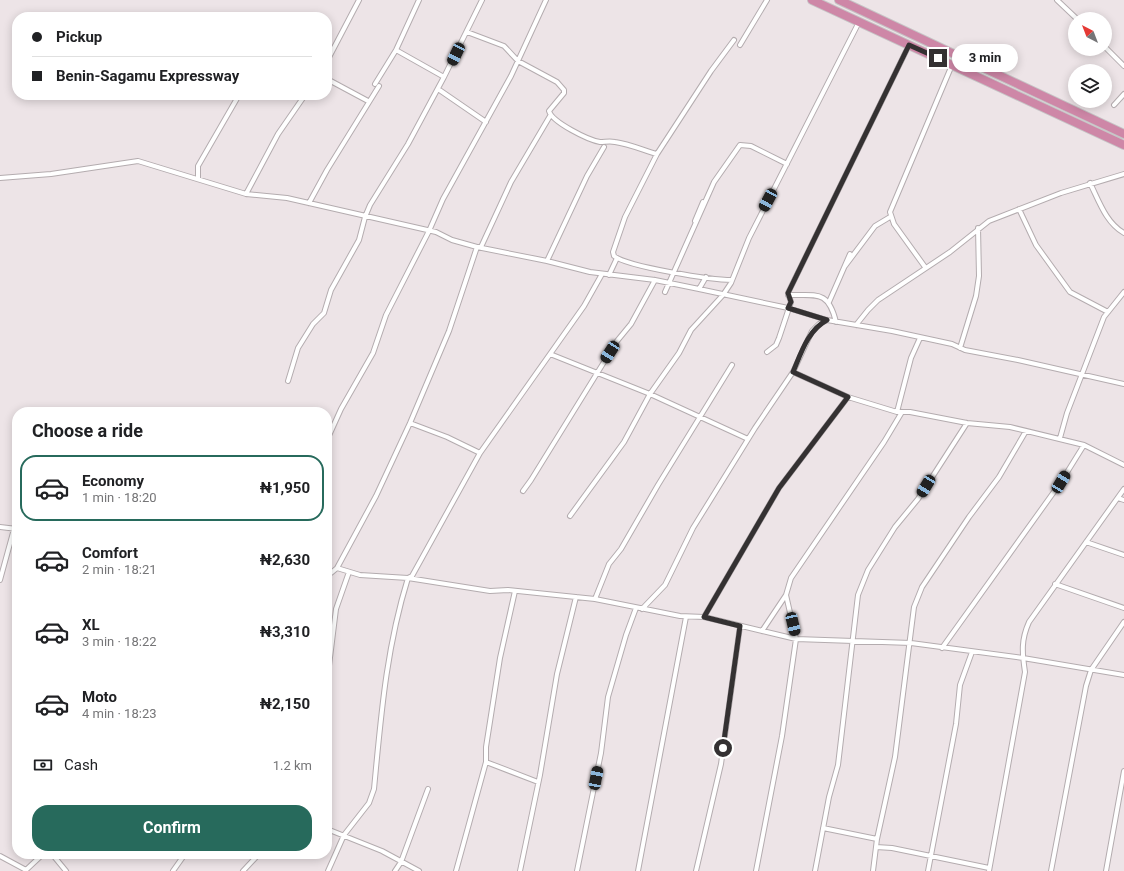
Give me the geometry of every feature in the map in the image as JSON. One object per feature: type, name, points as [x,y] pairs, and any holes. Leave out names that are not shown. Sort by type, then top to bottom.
[{"type":"highway","points":[[812,0],[1124,144]]},
{"type":"highway","points":[[839,0],[1124,134]]},
{"type":"street","points":[[332,51],[359,0]]},
{"type":"street","points":[[308,203],[377,85],[396,50],[419,0]]},
{"type":"street","points":[[288,381],[298,348],[314,324],[324,313],[331,290],[359,240],[365,217],[379,189],[408,144],[438,89],[482,0]]},
{"type":"street","points":[[332,429],[341,409],[373,352],[386,316],[429,231],[443,199],[518,61],[546,0]]},
{"type":"street","points":[[740,45],[767,0]]},
{"type":"street","points":[[1058,0],[1070,12]]},
{"type":"street","points":[[570,516],[624,442],[650,394],[679,353],[691,330],[723,295],[732,280],[749,238],[860,22]]},
{"type":"street","points":[[467,32],[504,46],[518,61],[549,77],[564,90],[562,95],[550,107],[550,116],[511,182],[481,247],[477,247]]},
{"type":"street","points":[[732,280],[716,280],[633,264],[617,258],[613,252],[625,217],[657,154],[711,70],[734,40]]},
{"type":"street","points":[[791,302],[788,295],[821,223],[909,45]]},
{"type":"street","points":[[396,50],[444,77]]},
{"type":"street","points":[[1112,54],[1124,66]]},
{"type":"street","points":[[925,267],[890,217],[891,206],[953,64]]},
{"type":"street","points":[[332,82],[368,101]]},
{"type":"street","points":[[438,89],[486,122]]},
{"type":"street","points":[[1114,105],[1124,94]]},
{"type":"street","points":[[198,178],[198,166],[236,100]]},
{"type":"street","points":[[246,194],[278,134],[302,100]]},
{"type":"street","points":[[550,116],[552,119],[581,135],[594,140],[600,142],[615,142],[657,154]]},
{"type":"street","points":[[703,202],[665,292],[714,182],[740,145],[751,146],[787,164]]},
{"type":"street","points":[[547,261],[587,176],[604,147]]},
{"type":"street","points":[[0,178],[51,174],[138,161],[198,178],[246,194],[287,198],[429,231],[477,247],[602,274],[655,280],[699,289],[788,308],[827,320],[892,331],[1082,376],[1124,384]]},
{"type":"street","points":[[856,326],[878,300],[925,267],[950,252],[978,228],[989,221],[1090,183],[1124,174]]},
{"type":"street","points":[[1090,183],[1104,214],[1117,230],[1124,233]]},
{"type":"street","points":[[1019,209],[1036,245],[1070,292],[1108,312]]},
{"type":"street","points":[[845,266],[875,226],[890,217]]},
{"type":"street","points":[[960,348],[976,296],[978,282],[978,228]]},
{"type":"street","points":[[332,572],[337,568],[376,496],[410,423],[449,331],[477,247]]},
{"type":"street","points":[[829,302],[850,254]]},
{"type":"street","points":[[609,275],[617,258]]},
{"type":"street","points":[[670,283],[674,272]]},
{"type":"street","points":[[328,871],[344,835],[369,803],[374,789],[384,681],[397,616],[408,578],[412,576],[480,454],[584,306],[602,274]]},
{"type":"street","points":[[699,289],[706,277]]},
{"type":"street","points":[[523,491],[532,480],[596,373],[630,324],[655,280]]},
{"type":"street","points":[[1060,438],[1097,334],[1108,312],[1124,292]]},
{"type":"street","points":[[788,295],[820,296],[829,302],[836,322]]},
{"type":"street","points":[[767,352],[776,345],[788,308],[795,295]]},
{"type":"street","points":[[642,609],[665,585],[693,528],[748,439],[793,372],[812,331],[818,324],[827,320]]},
{"type":"street","points":[[762,631],[786,595],[792,578],[884,442],[899,412],[912,358],[920,338]]},
{"type":"street","points":[[550,354],[650,394],[748,439]]},
{"type":"street","points":[[595,599],[609,564],[621,549],[658,485],[732,365]]},
{"type":"street","points":[[793,372],[848,397],[899,412],[967,423],[1010,427],[1060,438],[1084,445],[1124,465]]},
{"type":"street","points":[[704,617],[779,488],[848,397]]},
{"type":"street","points":[[410,423],[453,440],[480,454]]},
{"type":"street","points":[[815,871],[823,828],[838,765],[854,641],[858,595],[868,570],[894,527],[918,499],[967,423]]},
{"type":"street","points":[[872,871],[877,839],[895,757],[911,643],[914,607],[922,587],[968,517],[998,477],[1026,431]]},
{"type":"street","points":[[942,648],[1061,482],[1084,445]]},
{"type":"street","points":[[876,847],[930,855],[989,870],[1024,679],[1023,636],[1028,622],[1124,489]]},
{"type":"street","points":[[1118,498],[1124,500]]},
{"type":"street","points":[[0,527],[12,529]]},
{"type":"street","points":[[0,580],[12,539]]},
{"type":"street","points":[[1086,542],[1124,555]]},
{"type":"street","points":[[337,568],[360,575],[408,578],[490,591],[515,591],[595,599],[686,617],[704,617],[796,639],[911,643],[1023,658],[1091,670],[1124,674]]},
{"type":"street","points":[[332,641],[336,609],[349,572]]},
{"type":"street","points":[[1055,584],[1124,608]]},
{"type":"street","points":[[456,871],[486,762],[486,747],[500,658],[515,591]]},
{"type":"street","points":[[756,871],[782,736],[796,639],[786,595]]},
{"type":"street","points":[[520,871],[538,782],[557,674],[576,597]]},
{"type":"street","points":[[577,871],[601,753],[608,697],[626,635],[636,608]]},
{"type":"street","points":[[638,871],[686,617]]},
{"type":"street","points":[[1051,871],[1086,686],[1091,670],[1124,622]]},
{"type":"street","points":[[696,871],[721,764],[740,626]]},
{"type":"street","points":[[928,871],[956,724],[960,685],[972,652]]},
{"type":"street","points":[[486,762],[538,782]]},
{"type":"street","points":[[1106,871],[1124,771]]},
{"type":"street","points":[[395,871],[401,862],[428,789]]},
{"type":"street","points":[[823,828],[877,839]]},
{"type":"street","points":[[332,831],[382,850],[418,871]]},
{"type":"street","points":[[0,856],[26,870],[38,859]]},
{"type":"street","points":[[56,859],[66,871]]},
{"type":"street","points":[[173,871],[181,859]]},
{"type":"street","points":[[243,871],[254,859]]},
{"type":"route","points":[[723,748],[734,678],[740,626],[704,617],[779,488],[848,397],[793,372],[812,331],[818,324],[827,320],[788,308],[791,302],[788,298],[788,293],[909,45],[938,58]]}]
